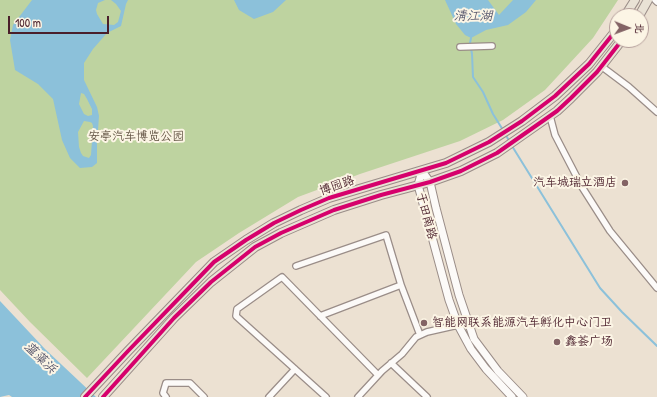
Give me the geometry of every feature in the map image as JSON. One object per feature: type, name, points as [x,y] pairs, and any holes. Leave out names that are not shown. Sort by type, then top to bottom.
[{"type":"main road","name":"博园路","points":[[85,397],[214,262],[246,240],[274,223],[329,198],[446,163],[489,142],[522,121],[555,96],[589,64],[609,39]]},
{"type":"main road","name":"博园路","points":[[103,397],[174,318],[211,282],[255,247],[281,233],[334,210],[381,195],[430,182],[461,171],[497,153],[530,131],[576,94],[616,48]]},
{"type":"street","points":[[460,47],[492,46]]},
{"type":"street","points":[[601,66],[629,87],[657,112]]},
{"type":"street","points":[[550,116],[554,136],[582,187],[610,231],[657,288]]},
{"type":"street","name":"于田南路","points":[[422,171],[430,182],[459,295],[474,339],[498,371],[523,397]]},
{"type":"street","name":"于田南路","points":[[422,171],[418,185],[449,300],[458,326],[471,349],[512,397]]},
{"type":"street","points":[[296,266],[386,235],[400,285],[420,335]]},
{"type":"street","points":[[326,397],[236,316],[237,309],[282,277],[378,375]]},
{"type":"street","points":[[320,316],[400,285]]},
{"type":"street","points":[[358,397],[378,375],[402,354],[416,337],[427,332],[458,326]]},
{"type":"street","points":[[391,363],[427,397]]},
{"type":"street","points":[[269,397],[295,369]]},
{"type":"street","points":[[166,397],[163,394],[166,383],[190,384],[204,397]]},
{"type":"green space","name":"安亭汽车博览公园","points":[[0,0],[618,0],[613,8],[609,8],[609,14],[593,38],[545,90],[503,120],[460,141],[360,174],[298,197],[239,233],[196,262],[87,378],[0,290]]},
{"type":"water","points":[[32,0],[105,0],[98,3],[96,10],[97,14],[103,24],[114,25],[118,22],[121,11],[111,0],[128,0],[121,26],[107,33],[93,49],[84,63],[84,80],[97,107],[99,116],[97,163],[92,167],[80,168],[70,158],[62,140],[53,99],[38,84],[15,70],[10,40],[13,25]],"holes":[[[81,93],[84,94],[87,99],[92,109],[92,115],[88,116],[84,114],[79,104]],[[84,121],[92,123],[93,126],[91,155],[89,158],[83,156],[79,147],[78,132]]]},
{"type":"water","points":[[234,0],[286,0],[273,12],[254,19],[239,10]]},
{"type":"water","name":"清江湖","points":[[445,0],[488,0],[499,15],[513,0],[536,0],[526,12],[508,25],[486,30],[471,38],[465,35],[456,24]]},
{"type":"water","name":"蕰藻浜","points":[[0,301],[45,349],[96,397],[12,397],[9,395],[0,397]]},
{"type":"waterway","points":[[471,38],[470,43],[473,77],[483,92],[493,114],[503,130]]},
{"type":"waterway","points":[[505,134],[510,142]]},
{"type":"waterway","points":[[512,146],[600,288],[657,346]]},
{"type":"cycle path","points":[[85,397],[214,262],[246,240],[274,223],[329,198],[446,163],[489,142],[522,121],[555,96],[589,64],[609,39]]},
{"type":"cycle path","points":[[103,397],[174,318],[211,282],[255,247],[281,233],[334,210],[381,195],[430,182],[461,171],[497,153],[557,111],[597,72],[616,48]]},
{"type":"place","name":"汽车城瑞立酒店","points":[[625,183]]},
{"type":"place","name":"智能网联系能源汽车孵化中心门卫","points":[[424,323]]},
{"type":"place","name":"鑫荟广场","points":[[557,342]]}]
